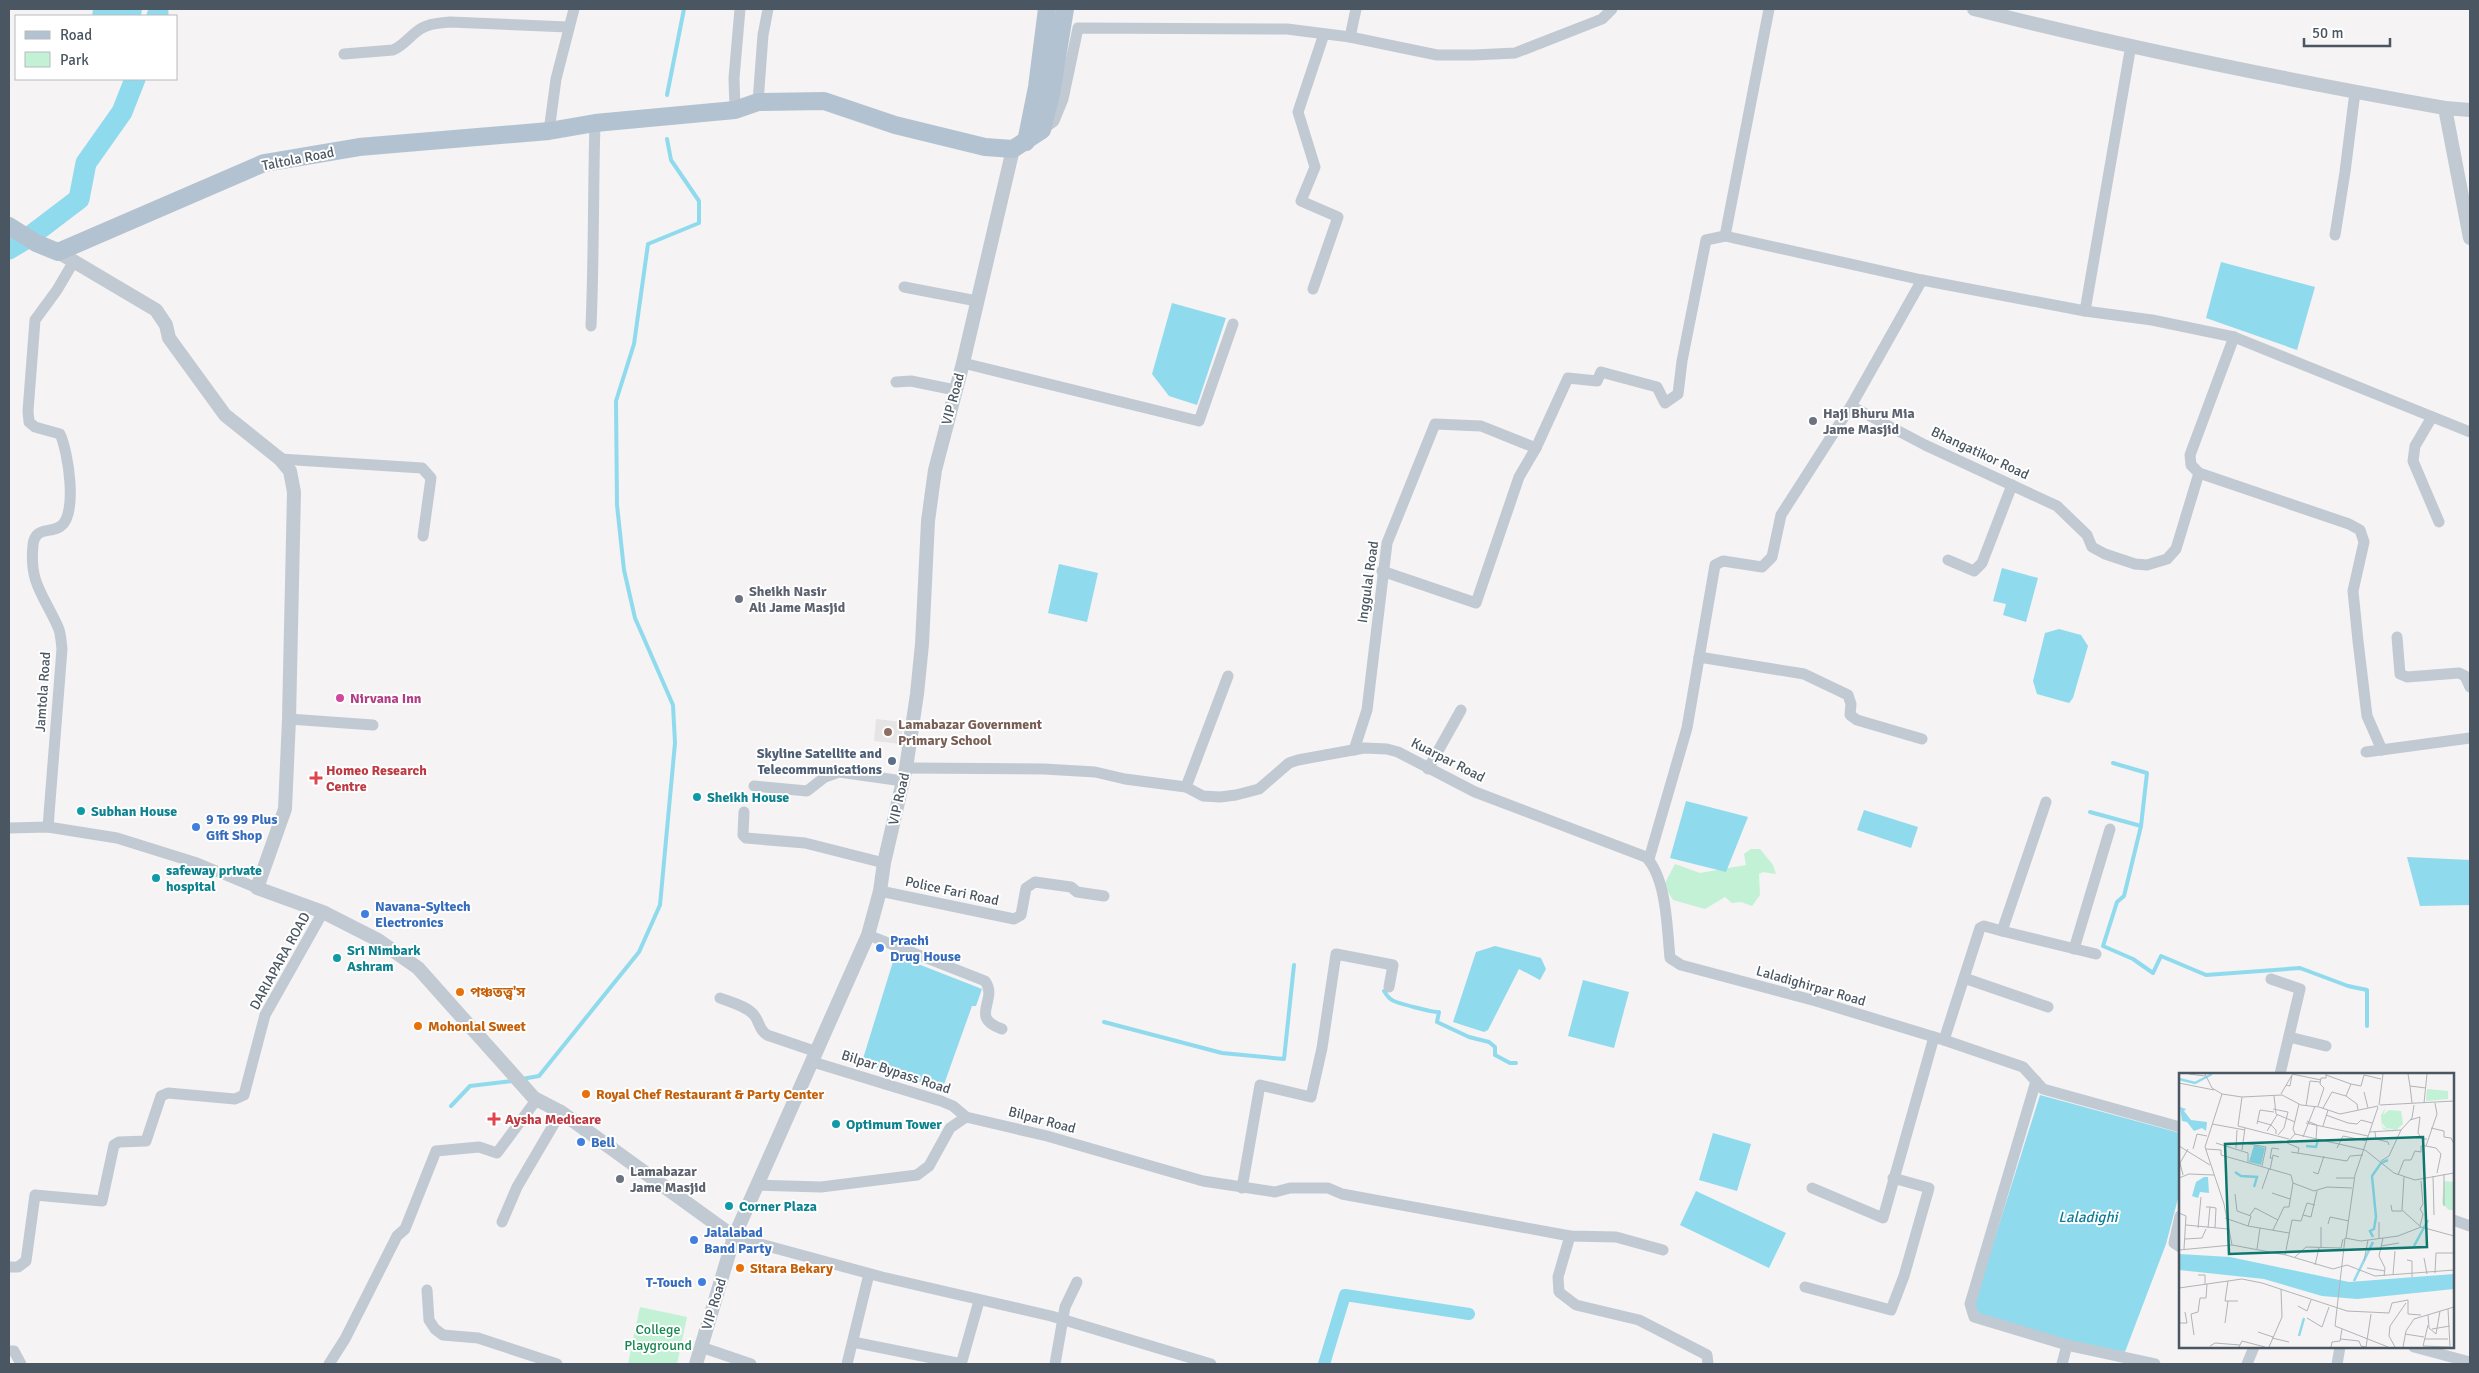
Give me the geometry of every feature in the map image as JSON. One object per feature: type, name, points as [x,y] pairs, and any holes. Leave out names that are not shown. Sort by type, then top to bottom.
[{"type":"main road","points":[[1020,145],[1038,87],[1047,9]]},
{"type":"main road","points":[[1020,145],[1042,130],[1058,58],[1066,9]]},
{"type":"main road","name":"Taltola Road","points":[[58,252],[264,163],[359,147],[549,130],[595,123],[735,110],[758,102],[824,102],[895,125],[985,147],[1020,145]]},
{"type":"main road","points":[[11,227],[36,243],[58,252]]},
{"type":"street","points":[[549,130],[556,79],[574,9]]},
{"type":"street","points":[[735,110],[734,78],[740,9]]},
{"type":"street","points":[[758,102],[763,35],[768,9]]},
{"type":"street","points":[[1350,37],[1356,9]]},
{"type":"street","points":[[1042,130],[1054,121],[1063,99],[1078,28],[1287,29],[1350,37],[1437,55],[1515,53],[1602,19],[1612,9]]},
{"type":"street","points":[[1725,236],[1769,9]]},
{"type":"street","points":[[1974,9],[2131,45],[2355,92],[2445,108],[2470,110]]},
{"type":"street","points":[[344,54],[393,50],[400,47],[422,27],[433,24],[450,22],[568,27]]},
{"type":"street","points":[[1313,289],[1338,217],[1301,201],[1315,167],[1298,112],[1324,34]]},
{"type":"street","points":[[2084,311],[2131,45]]},
{"type":"street","points":[[2335,235],[2355,92]]},
{"type":"street","points":[[2445,108],[2470,238]]},
{"type":"street","points":[[591,326],[595,241],[593,193],[595,123]]},
{"type":"street","name":"VIP Road","points":[[696,1364],[734,1237],[868,935],[880,891],[884,863],[905,774],[922,644],[930,496],[934,470],[963,363],[977,301],[1020,145]]},
{"type":"street","points":[[1382,571],[1476,603],[1520,477],[1536,448],[1568,378],[1597,381],[1602,372],[1657,387],[1666,403],[1678,394],[1682,361],[1706,240],[1725,236],[1922,280],[2084,311],[2152,320],[2234,337],[2470,432]]},
{"type":"street","points":[[58,252],[156,310],[166,325],[169,338],[225,415],[280,459],[290,471],[294,492],[289,719],[284,809],[257,888]]},
{"type":"street","name":"Jamtola Road","points":[[48,827],[62,649],[59,628],[38,591],[34,577],[33,544],[36,535],[42,530],[60,527],[66,520],[69,513],[70,479],[60,434],[35,427],[30,422],[28,411],[35,320],[58,290],[74,261]]},
{"type":"street","points":[[1649,859],[1687,728],[1715,565],[1723,561],[1762,567],[1768,563],[1772,557],[1781,515],[1851,406],[1922,280]]},
{"type":"street","points":[[904,287],[977,301]]},
{"type":"street","points":[[963,363],[1198,421],[1233,324]]},
{"type":"street","points":[[2234,337],[2190,454],[2190,465],[2200,473],[2349,524],[2360,530],[2364,542],[2353,591],[2367,716],[2382,750]]},
{"type":"street","points":[[896,382],[911,381],[955,390]]},
{"type":"street","name":"Bhangatikor Road","points":[[1851,406],[1925,445],[2057,506],[2087,535],[2092,546],[2105,554],[2135,564],[2147,565],[2168,559],[2176,548],[2200,473]]},
{"type":"street","points":[[2432,417],[2414,446],[2413,461],[2439,522]]},
{"type":"street","name":"Inggulal Road","points":[[1354,750],[1367,710],[1382,571],[1387,543],[1435,424],[1481,426],[1536,448]]},
{"type":"street","points":[[280,459],[422,468],[431,478],[423,536]]},
{"type":"street","points":[[1948,560],[1974,571],[1982,563],[2012,485]]},
{"type":"street","points":[[2397,637],[2400,674],[2407,677],[2459,673],[2466,676],[2470,688]]},
{"type":"street","points":[[1699,657],[1804,674],[1848,695],[1851,704],[1850,716],[1857,720],[1922,739]]},
{"type":"street","points":[[1186,787],[1228,676]]},
{"type":"street","points":[[1428,769],[1461,710]]},
{"type":"street","points":[[289,719],[373,725]]},
{"type":"street","points":[[2366,752],[2470,738]]},
{"type":"street","name":"Kuarpar Road","points":[[754,786],[808,791],[825,778],[839,772],[905,774],[1044,769],[1095,772],[1125,780],[1186,787],[1203,796],[1247,793],[1267,784],[1288,763],[1313,756],[1364,748],[1393,751],[1475,792],[1643,854],[1649,859]]},
{"type":"street","points":[[2002,931],[2046,802]]},
{"type":"street","points":[[744,812],[743,835],[746,838],[783,839],[884,863]]},
{"type":"street","points":[[9,828],[48,827],[117,838],[197,863],[257,888],[324,912],[378,940],[418,968],[507,1069],[536,1098],[560,1112],[734,1237],[869,1274],[1063,1320],[1211,1364]]},
{"type":"street","points":[[2074,949],[2110,829]]},
{"type":"street","name":"Laladighirpar Road","points":[[1649,859],[1657,874],[1664,905],[1670,958],[1681,965],[1816,1002],[1939,1039],[2023,1067],[2043,1089],[2179,1127]]},
{"type":"street","name":"Police Fari Road","points":[[880,891],[1014,918],[1021,915],[1026,888],[1035,882],[1071,887],[1077,892],[1104,896]]},
{"type":"street","name":"DARIAPARA ROAD","points":[[9,1267],[18,1267],[26,1261],[35,1195],[102,1201],[114,1145],[119,1142],[146,1141],[161,1096],[168,1093],[235,1099],[244,1095],[266,1015],[324,912]]},
{"type":"street","points":[[1812,1188],[1882,1218],[1893,1178],[1939,1039],[1964,978],[1980,928],[1984,926],[2096,954]]},
{"type":"street","points":[[868,935],[985,981],[989,990],[985,1014],[987,1021],[1002,1029]]},
{"type":"street","points":[[1242,1188],[1260,1085],[1311,1097],[1322,1048],[1336,954],[1393,965],[1389,987]]},
{"type":"street","points":[[1964,978],[2048,1007]]},
{"type":"street","points":[[2271,979],[2300,989],[2280,1073]]},
{"type":"street","name":"Bilpar Bypass Road","points":[[720,998],[750,1011],[755,1016],[761,1031],[767,1035],[815,1057],[942,1101],[953,1106],[966,1117]]},
{"type":"street","points":[[2289,1037],[2326,1046]]},
{"type":"street","points":[[2036,1081],[1970,1304],[1974,1317],[2067,1345],[2154,1364]]},
{"type":"street","points":[[329,1364],[345,1339],[397,1236],[405,1229],[436,1150],[479,1147],[497,1153],[536,1098]]},
{"type":"street","points":[[502,1222],[517,1187],[560,1112]]},
{"type":"street","points":[[757,1185],[820,1187],[917,1175],[929,1166],[950,1128],[966,1117]]},
{"type":"street","name":"Bilpar Road","points":[[966,1117],[1047,1136],[1203,1181],[1275,1192],[1290,1188],[1328,1188],[1342,1194],[1570,1236],[1616,1238],[1663,1250]]},
{"type":"street","points":[[1805,1287],[1891,1310],[1904,1276],[1929,1188],[1893,1178]]},
{"type":"street","points":[[2179,1220],[2174,1243],[2179,1246]]},
{"type":"street","points":[[2454,1220],[2470,1226]]},
{"type":"street","points":[[1570,1236],[1558,1277],[1559,1292],[1576,1305],[1639,1320],[1707,1355],[1708,1364]]},
{"type":"street","points":[[847,1364],[869,1274]]},
{"type":"street","points":[[1055,1364],[1063,1320],[1070,1294],[1077,1282]]},
{"type":"street","points":[[427,1290],[429,1320],[435,1329],[443,1335],[478,1338],[557,1364]]},
{"type":"street","points":[[853,1342],[958,1363],[962,1361],[979,1300]]},
{"type":"street","points":[[2062,1364],[2067,1345]]},
{"type":"street","points":[[701,1348],[750,1364]]},
{"type":"street","points":[[2247,1364],[2254,1348]]},
{"type":"street","points":[[2337,1364],[2340,1348]]},
{"type":"street","points":[[2418,1348],[2470,1362]]},
{"type":"street","points":[[9,1351],[14,1351],[21,1364]]},
{"type":"shaded area","name":"Lamabazar Government Primary School","points":[[876,719],[903,722],[901,744],[874,741]]},
{"type":"green space","points":[[1751,849],[1760,849],[1773,865],[1776,874],[1763,872],[1759,874],[1760,895],[1752,906],[1741,902],[1732,903],[1725,897],[1705,909],[1673,900],[1664,885],[1675,864],[1700,873],[1746,865],[1744,854]]},
{"type":"green space","name":"College Playground","points":[[640,1307],[687,1317],[677,1364],[628,1364]]},
{"type":"water","points":[[93,9],[142,9],[141,15],[92,15]]},
{"type":"water","points":[[2221,262],[2315,287],[2297,350],[2206,318]]},
{"type":"water","points":[[1172,303],[1226,318],[1197,405],[1169,396],[1152,374]]},
{"type":"water","points":[[1059,564],[1098,573],[1087,622],[1048,613]]},
{"type":"water","points":[[2002,568],[2038,578],[2026,622],[2003,615],[2006,604],[1993,601]]},
{"type":"water","points":[[2059,629],[2081,635],[2088,646],[2073,698],[2069,703],[2037,694],[2033,681],[2045,633]]},
{"type":"water","points":[[1686,801],[1748,817],[1726,872],[1670,858]]},
{"type":"water","points":[[1864,810],[1918,827],[1911,848],[1857,830]]},
{"type":"water","points":[[2407,857],[2470,860],[2470,905],[2420,906]]},
{"type":"water","points":[[1495,946],[1541,958],[1546,969],[1540,980],[1519,969],[1488,1030],[1484,1032],[1453,1022],[1476,952]]},
{"type":"water","points":[[895,955],[982,989],[976,1006],[972,1006],[942,1090],[862,1062]]},
{"type":"water","points":[[1583,980],[1629,992],[1614,1048],[1568,1036]]},
{"type":"water","name":"Laladighi","points":[[2040,1095],[2179,1133],[2179,1195],[2166,1244],[2125,1352],[2066,1341],[1979,1314],[1974,1304]]},
{"type":"water","points":[[1713,1133],[1751,1144],[1737,1191],[1699,1180]]},
{"type":"water","points":[[1696,1191],[1786,1233],[1769,1268],[1680,1225]]},
{"type":"waterway","points":[[667,95],[684,9]]},
{"type":"waterway","points":[[9,249],[29,237],[79,199],[86,163],[122,112],[135,80]]},
{"type":"waterway","points":[[522,1079],[539,1076],[639,952],[660,905],[675,743],[673,705],[635,618],[624,570],[617,505],[616,401],[634,344],[648,244],[699,223],[699,201],[671,160],[667,139]]},
{"type":"waterway","points":[[2090,812],[2141,826],[2147,773],[2113,763]]},
{"type":"waterway","points":[[2141,826],[2124,896],[2117,902],[2103,946],[2133,959],[2153,973],[2161,956],[2206,975],[2300,968],[2348,986],[2367,990],[2367,1026]]},
{"type":"waterway","points":[[1104,1022],[1222,1053],[1284,1059],[1294,965]]},
{"type":"waterway","points":[[1384,991],[1389,998],[1395,1001],[1439,1012],[1437,1022],[1469,1037],[1489,1042],[1495,1047],[1495,1055],[1510,1063],[1516,1063]]},
{"type":"waterway","points":[[451,1106],[470,1086],[513,1081]]},
{"type":"waterway","points":[[1324,1364],[1345,1295],[1469,1314]]},
{"type":"place","name":"Haji Bhuru Mia Jame Masjid","points":[[1813,421]]},
{"type":"place","name":"Sheikh Nasir Ali Jame Masjid","points":[[739,599]]},
{"type":"place","name":"Nirvana Inn","points":[[340,698]]},
{"type":"place","name":"Lamabazar Government Primary School","points":[[888,732]]},
{"type":"place","name":"Skyline Satellite and Telecommunications","points":[[892,761]]},
{"type":"place","name":"Homeo Research Centre","points":[[316,778]]},
{"type":"place","name":"Sheikh House","points":[[697,797]]},
{"type":"place","name":"Subhan House","points":[[81,811]]},
{"type":"place","name":"9 To 99 Plus Gift Shop","points":[[196,827]]},
{"type":"place","name":"safeway private hospital","points":[[156,878]]},
{"type":"place","name":"Navana-Syltech Electronics","points":[[365,914]]},
{"type":"place","name":"Prachi Drug House","points":[[880,948]]},
{"type":"place","name":"Sri Nimbark Ashram","points":[[337,958]]},
{"type":"place","name":"পঞ্চতত্ত্ব'স","points":[[460,992]]},
{"type":"place","name":"Mohonlal Sweet","points":[[418,1026]]},
{"type":"place","name":"Royal Chef Restaurant & Party Center","points":[[586,1094]]},
{"type":"place","name":"Aysha Medicare","points":[[494,1119]]},
{"type":"place","name":"Optimum Tower","points":[[836,1124]]},
{"type":"place","name":"Bell","points":[[581,1142]]},
{"type":"place","name":"Lamabazar Jame Masjid","points":[[620,1179]]},
{"type":"place","name":"Corner Plaza","points":[[729,1206]]},
{"type":"place","name":"Jalalabad Band Party","points":[[694,1240]]},
{"type":"place","name":"Sitara Bekary","points":[[740,1268]]},
{"type":"place","name":"T-Touch","points":[[702,1282]]}]
